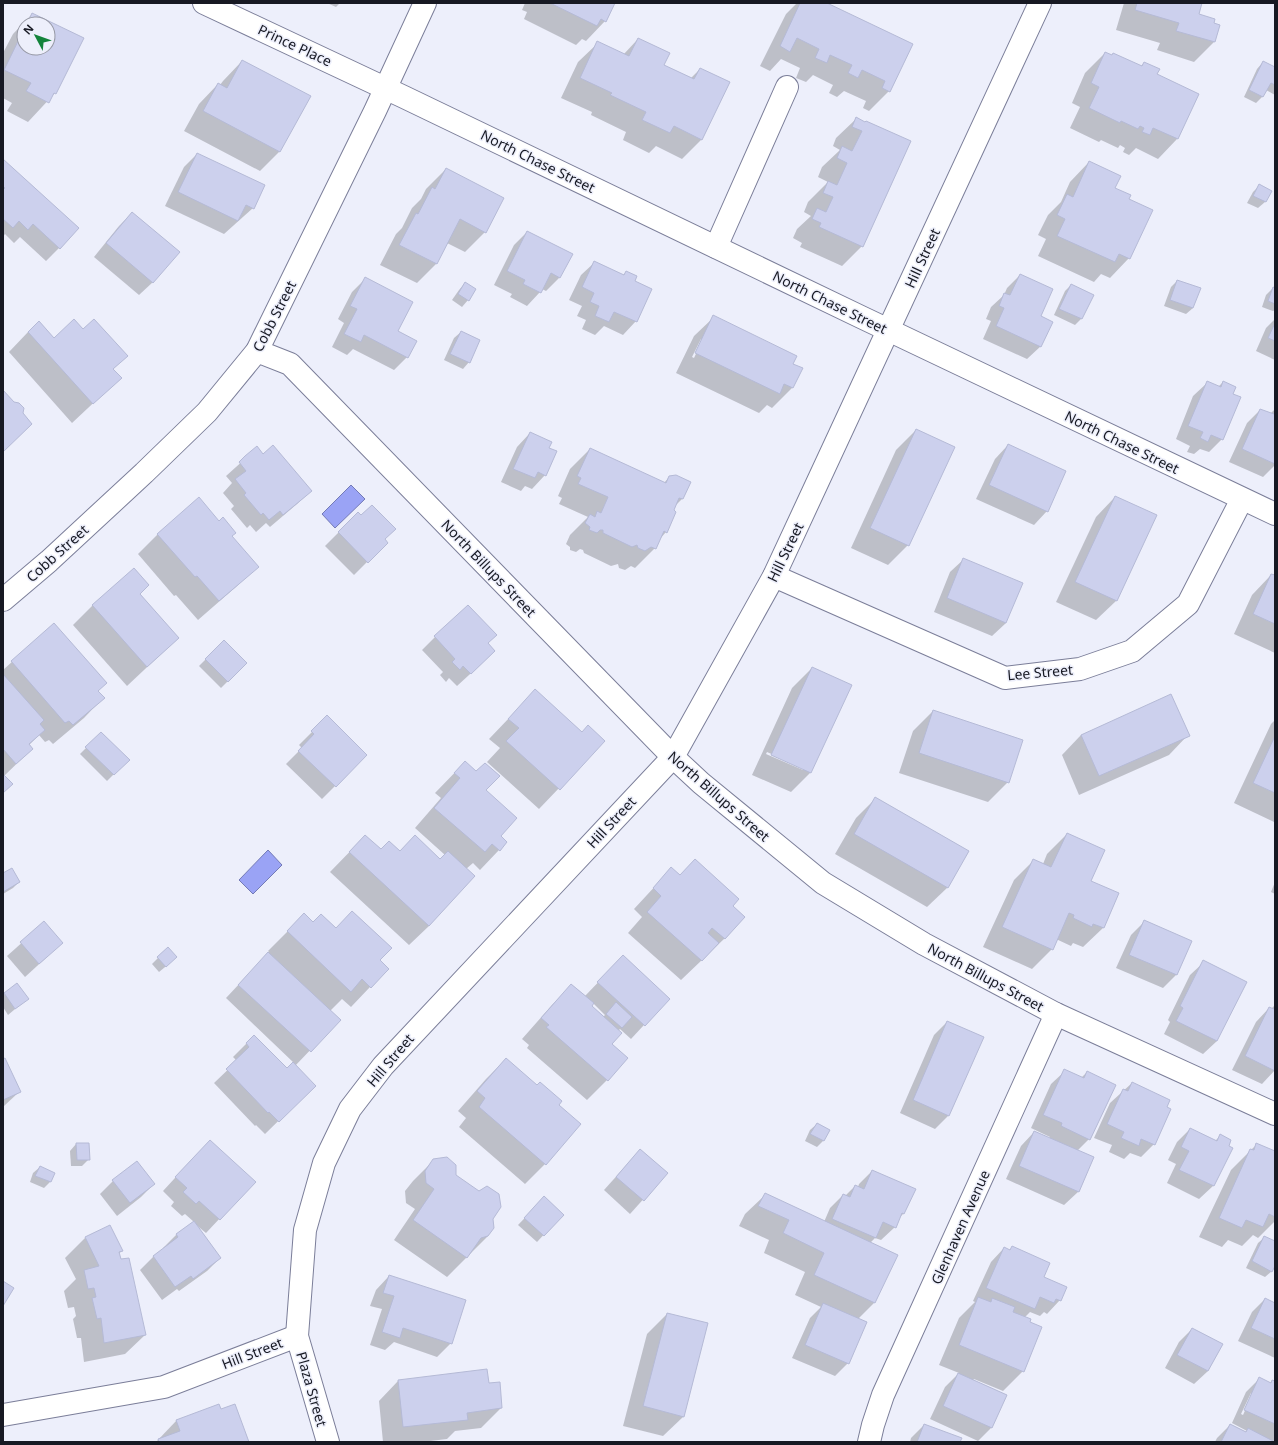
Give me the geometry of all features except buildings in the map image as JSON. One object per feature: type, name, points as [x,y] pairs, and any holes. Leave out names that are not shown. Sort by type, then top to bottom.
[{"type":"street","name":"Prince Place","points":[[204,3],[385,88]]},
{"type":"street","name":"Cobb Street","points":[[3,600],[49,561],[201,418],[257,351],[375,111],[425,3]]},
{"type":"street","name":"Hill Street","points":[[6,1412],[164,1387],[297,1336],[305,1230],[324,1163],[350,1109],[388,1060],[673,757],[774,576],[1040,3]]},
{"type":"street","points":[[716,247],[787,87]]},
{"type":"street","name":"North Chase Street","points":[[385,88],[889,331],[1275,514]]},
{"type":"street","name":"North Billups Street","points":[[257,351],[290,364],[673,757],[701,783],[823,883],[924,944],[1056,1014],[1275,1114]]},
{"type":"street","name":"Lee Street","points":[[774,576],[1005,678],[1080,669],[1132,651],[1188,604],[1242,499]]},
{"type":"street","name":"Glenhaven Avenue","points":[[869,1442],[883,1395],[1056,1014]]},
{"type":"street","name":"Plaza Street","points":[[297,1336],[328,1442]]},
{"type":"water","points":[[351,485],[365,499],[335,528],[322,514]]},
{"type":"water","points":[[268,850],[282,865],[253,894],[239,880]]}]
